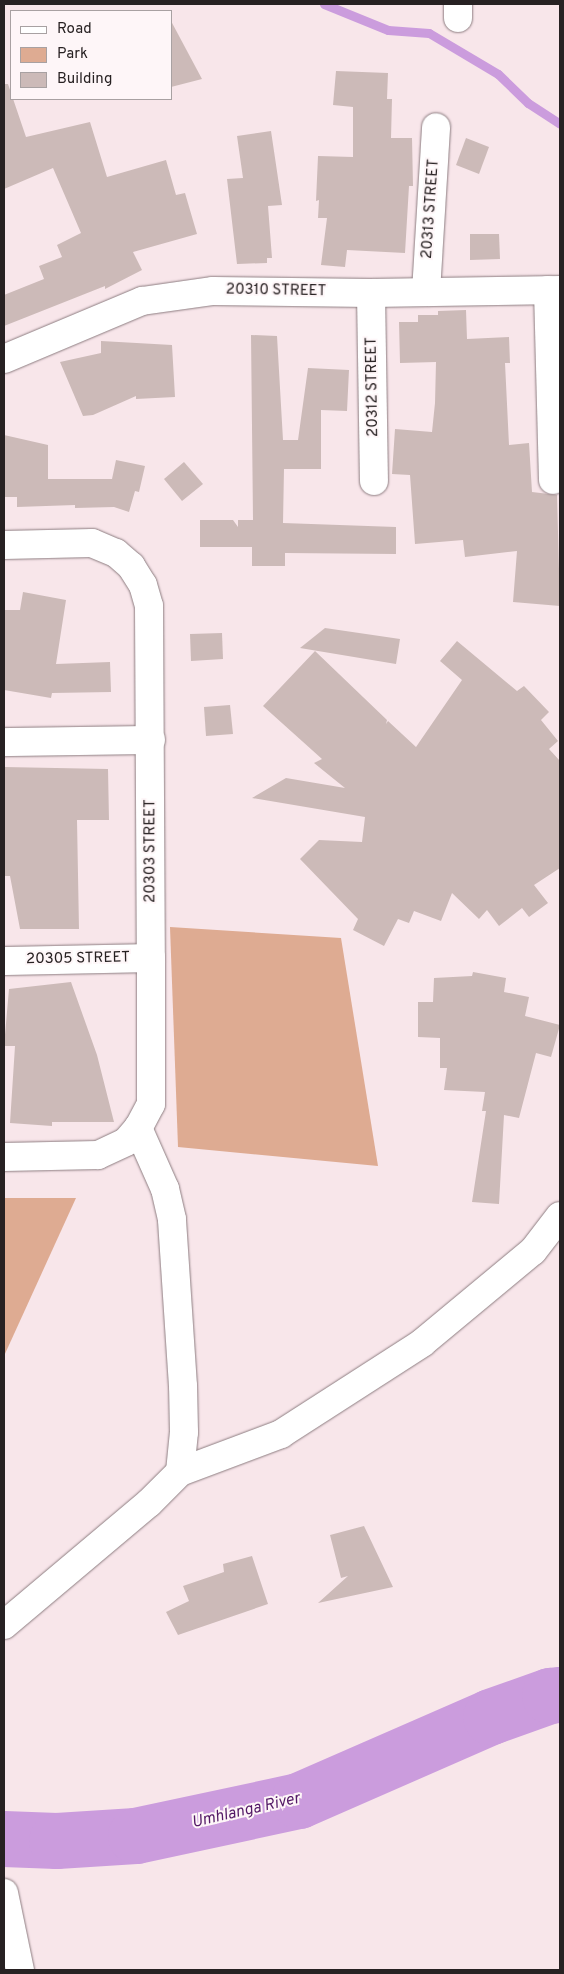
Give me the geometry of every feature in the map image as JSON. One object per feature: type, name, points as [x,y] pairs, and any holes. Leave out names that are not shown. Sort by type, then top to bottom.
[{"type":"street","name":"20313 STREET","points":[[426,292],[436,127]]},
{"type":"street","name":"20310 STREET","points":[[4,359],[142,301],[213,290],[371,293],[554,290]]},
{"type":"street","points":[[553,480],[554,290]]},
{"type":"street","name":"20312 STREET","points":[[371,293],[374,481]]},
{"type":"street","name":"20303 STREET","points":[[4,545],[92,543],[116,553],[131,566],[143,585],[149,606],[151,740],[151,1104],[138,1128],[126,1142],[98,1155],[4,1157]]},
{"type":"street","points":[[4,742],[151,740]]},
{"type":"street","name":"20305 STREET","points":[[4,961],[151,958]]},
{"type":"street","points":[[138,1128],[165,1189],[172,1219],[184,1386],[184,1432],[180,1472]]},
{"type":"street","points":[[4,1625],[149,1503],[180,1472],[281,1434],[422,1343],[532,1251],[560,1216]]},
{"type":"street","points":[[4,1893],[20,1970]]},
{"type":"green space","points":[[170,927],[341,938],[378,1166],[178,1147]]},
{"type":"green space","points":[[4,1198],[76,1198],[4,1356]]},
{"type":"building","points":[[172,23],[202,79],[172,87]]},
{"type":"building","points":[[336,71],[388,73],[387,99],[392,99],[391,138],[412,138],[413,186],[409,186],[405,253],[347,250],[345,267],[321,265],[327,218],[318,218],[319,200],[316,201],[318,156],[353,157],[353,107],[333,105]]},
{"type":"building","points":[[4,84],[8,84],[10,100],[13,100],[26,137],[90,122],[107,177],[166,160],[176,195],[185,193],[197,234],[133,252],[142,270],[105,289],[105,286],[4,326],[4,295],[44,279],[39,266],[62,257],[57,245],[81,233],[53,168],[4,189]]},
{"type":"building","points":[[271,131],[282,205],[268,206],[272,258],[267,258],[267,263],[237,264],[227,179],[243,178],[237,136]]},
{"type":"building","points":[[466,138],[489,147],[479,174],[456,165]]},
{"type":"building","points":[[470,234],[499,234],[500,259],[470,260]]},
{"type":"building","points":[[466,310],[467,339],[509,337],[510,363],[505,363],[509,445],[529,443],[532,492],[557,495],[560,606],[513,602],[517,551],[465,557],[463,540],[415,544],[410,475],[392,474],[395,429],[432,432],[435,403],[436,362],[400,363],[399,322],[418,322],[418,315],[438,315],[438,311]]},
{"type":"building","points":[[251,335],[277,336],[283,440],[298,440],[308,368],[349,370],[347,411],[321,410],[321,469],[284,469],[283,523],[396,527],[396,554],[285,553],[285,566],[252,566],[252,547],[200,547],[200,520],[233,520],[238,527],[238,520],[253,520]]},
{"type":"building","points":[[101,341],[172,345],[175,397],[136,399],[136,396],[93,415],[83,416],[60,362],[101,353]]},
{"type":"building","points":[[4,435],[48,445],[48,479],[112,479],[116,460],[145,466],[139,492],[135,491],[129,512],[114,507],[75,508],[75,505],[17,507],[17,497],[4,497]]},
{"type":"building","points":[[184,462],[203,484],[182,501],[164,479]]},
{"type":"building","points":[[23,592],[66,600],[56,664],[110,662],[111,692],[52,693],[51,698],[4,690],[4,610],[20,610]]},
{"type":"building","points":[[325,628],[400,639],[396,664],[300,648]]},
{"type":"building","points":[[222,633],[223,659],[191,661],[190,634]]},
{"type":"building","points":[[457,641],[517,691],[524,686],[549,712],[541,720],[558,741],[549,749],[560,761],[560,868],[534,885],[548,903],[529,917],[522,908],[499,926],[487,910],[479,919],[452,893],[441,921],[414,911],[409,923],[398,919],[384,946],[353,930],[358,919],[300,859],[319,840],[362,842],[365,817],[252,798],[286,778],[345,788],[314,763],[322,759],[263,706],[315,651],[387,720],[386,724],[388,721],[416,747],[462,680],[440,661]]},
{"type":"building","points":[[230,705],[233,734],[206,736],[204,707]]},
{"type":"building","points":[[4,767],[108,769],[109,820],[77,820],[79,929],[20,929],[10,876],[4,876]]},
{"type":"building","points":[[473,972],[506,978],[504,992],[529,997],[525,1016],[560,1025],[551,1057],[536,1053],[519,1118],[504,1115],[499,1204],[472,1202],[486,1111],[482,1111],[485,1092],[444,1090],[447,1068],[440,1068],[440,1038],[418,1037],[418,1002],[433,1002],[434,978],[472,976]]},
{"type":"building","points":[[71,982],[97,1055],[114,1122],[52,1122],[52,1126],[10,1123],[15,1046],[4,1046],[9,989]]},
{"type":"building","points":[[364,1526],[393,1587],[318,1603],[348,1576],[341,1578],[330,1535]]},
{"type":"building","points":[[252,1556],[268,1604],[178,1635],[166,1612],[189,1601],[183,1586],[224,1572],[223,1564]]},
{"type":"waterway","points":[[324,4],[388,30],[429,33],[498,74],[528,103],[560,124]]},
{"type":"waterway","name":"Umhlanga River","points":[[4,1839],[57,1841],[136,1836],[299,1801],[491,1717],[550,1696],[560,1695]]}]
